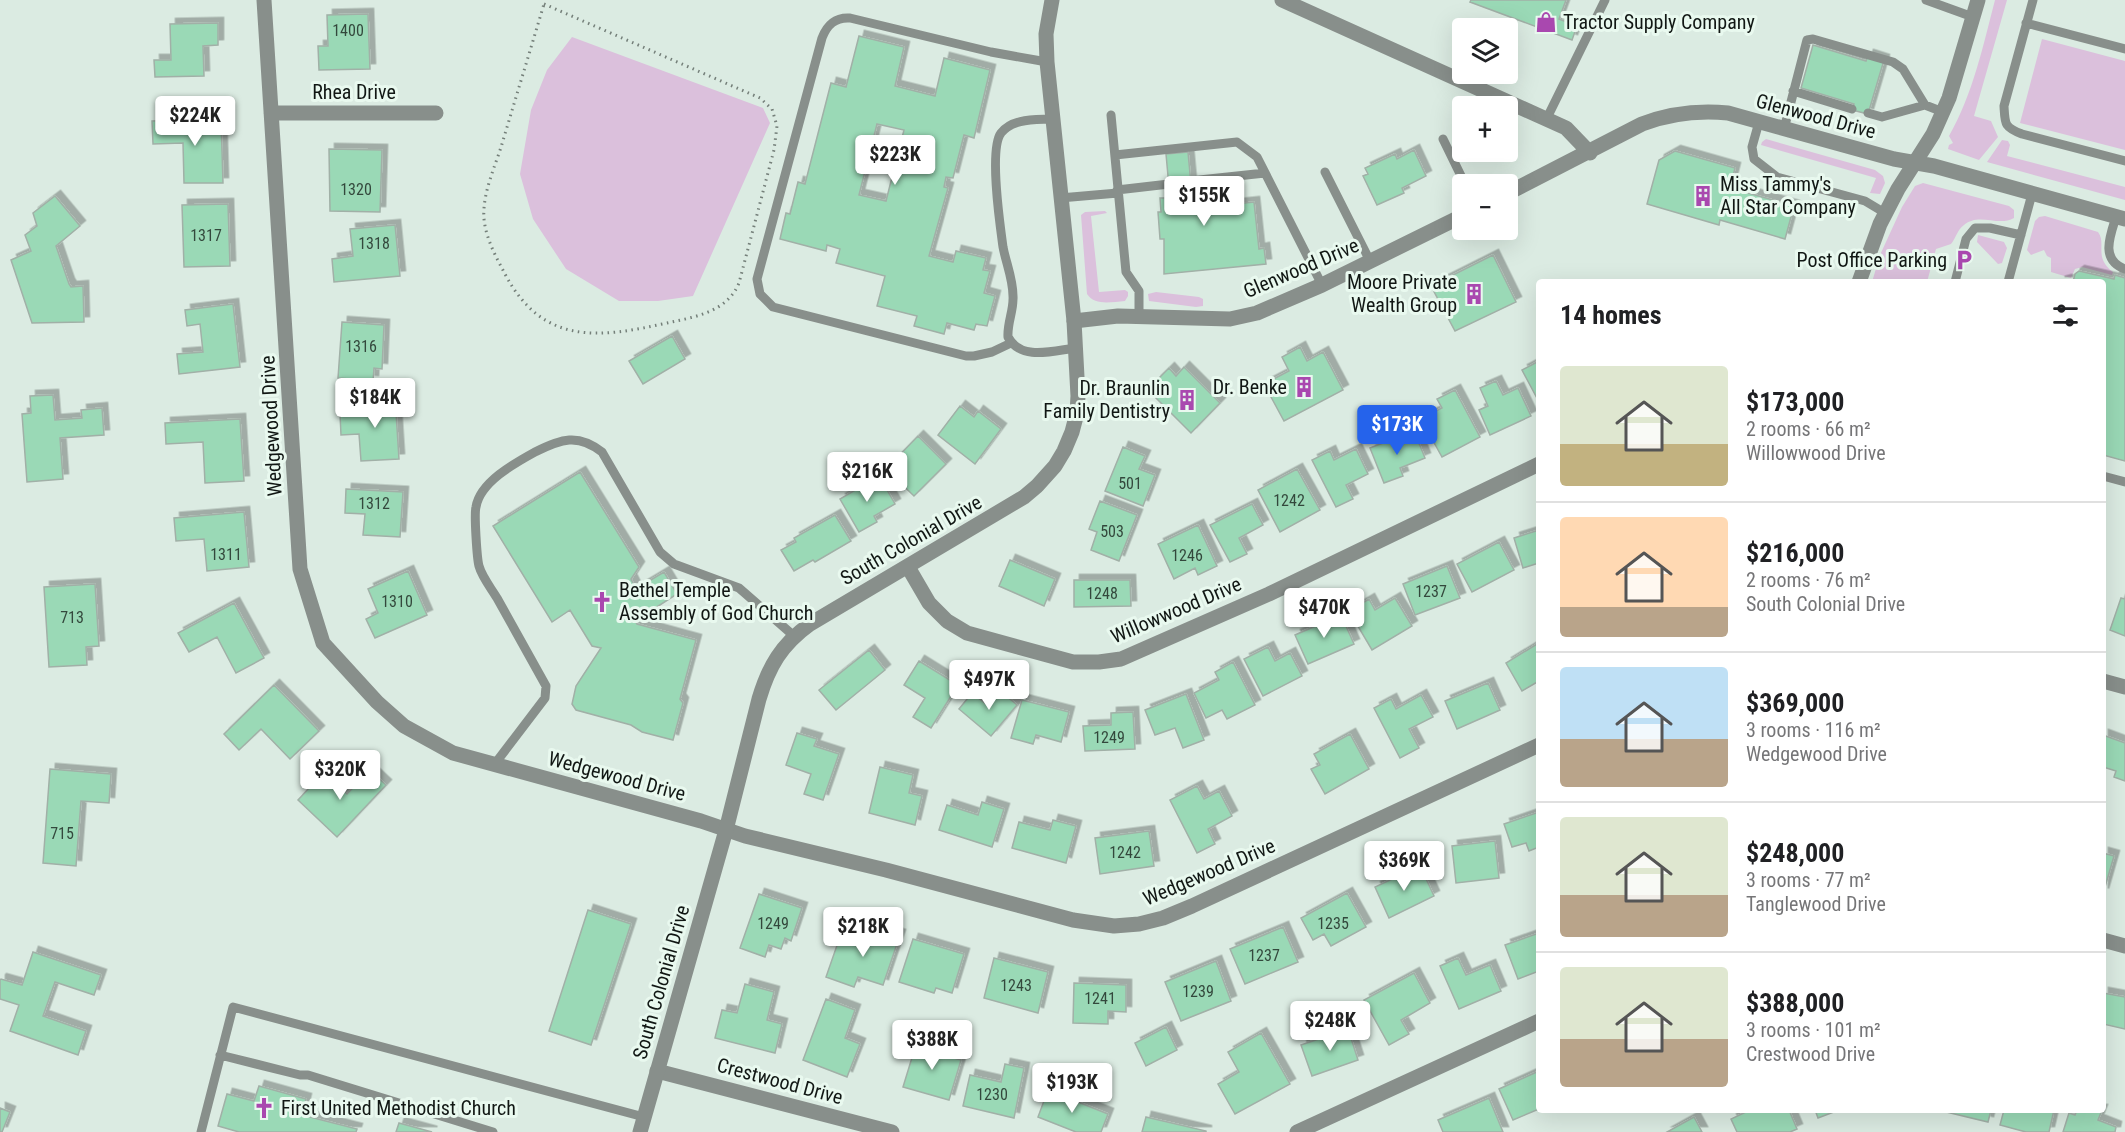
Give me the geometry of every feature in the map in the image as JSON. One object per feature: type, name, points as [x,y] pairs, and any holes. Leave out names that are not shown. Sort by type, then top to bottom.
[{"type":"street","name":"Wedgewood Drive","points":[[264,0],[300,569],[323,643],[377,702],[404,726],[453,753],[701,821],[745,836],[886,870],[1072,920],[1114,926],[1139,924],[1163,918],[1192,906],[1536,746]]},
{"type":"street","name":"South Colonial Drive","points":[[642,1125],[726,830],[765,679],[777,656],[794,636],[810,624],[1024,497],[1055,466],[1072,432],[1077,413],[1078,396],[1074,321],[1047,62],[1046,34],[1052,0]]},
{"type":"street","points":[[1282,0],[1566,128],[1590,153]]},
{"type":"street","points":[[1860,279],[1885,213],[1943,112],[1954,84],[1978,0]]},
{"type":"street","name":"Glenwood Drive","points":[[1518,189],[1642,124],[1684,112],[1705,111],[1728,113],[1894,159],[1934,166],[2120,218]]},
{"type":"street","name":"Rhea Drive","points":[[271,113],[436,113]]},
{"type":"street","name":"Glenwood Drive","points":[[1074,321],[1139,316],[1201,320],[1230,319],[1257,313],[1282,304],[1452,221]]},
{"type":"street","name":"Willowwood Drive","points":[[908,567],[929,603],[947,621],[967,633],[1073,662],[1121,659],[1280,589],[1536,465]]},
{"type":"street","points":[[2106,682],[2125,687]]},
{"type":"street","points":[[2106,941],[2125,946]]},
{"type":"street","points":[[1297,1132],[1536,1022]]},
{"type":"street","name":"Crestwood Drive","points":[[657,1071],[892,1132]]},
{"type":"lane","points":[[1546,120],[1605,0]]},
{"type":"lane","points":[[1926,0],[1973,17]]},
{"type":"lane","points":[[2033,0],[2004,106],[2004,122],[2010,129],[2022,134],[2125,161]]},
{"type":"lane","points":[[1011,343],[992,352],[974,356],[942,351],[773,307],[760,294],[757,279],[822,38],[825,30],[836,20],[850,18],[991,52],[1047,62]]},
{"type":"lane","points":[[2026,23],[2125,49]]},
{"type":"lane","points":[[1785,129],[1807,40],[1813,39],[1893,62],[1903,69],[1925,105]]},
{"type":"lane","points":[[1793,91],[1852,109]]},
{"type":"lane","points":[[1868,113],[1882,117],[1925,105],[1943,112]]},
{"type":"lane","points":[[1111,116],[1126,272],[1138,291],[1139,316]]},
{"type":"lane","points":[[1052,119],[1017,122],[1004,129],[997,139],[995,163],[1003,247],[1010,270],[1014,298],[1007,329],[1011,343],[1025,352],[1075,348]]},
{"type":"lane","points":[[1759,122],[1752,147],[1754,159],[1777,177],[1865,201],[1885,213]]},
{"type":"lane","points":[[1443,140],[1461,174]]},
{"type":"lane","points":[[1115,155],[1237,142],[1257,157],[1322,285]]},
{"type":"lane","points":[[1325,172],[1370,261]]},
{"type":"lane","points":[[1190,181],[1265,173]]},
{"type":"lane","points":[[1060,198],[1169,184]]},
{"type":"lane","points":[[2009,279],[2032,194]]},
{"type":"lane","points":[[2120,218],[2108,247],[2109,255],[2114,263],[2125,269]]},
{"type":"lane","points":[[1955,279],[1966,239],[1975,228],[1990,228],[2021,236]]},
{"type":"lane","points":[[494,765],[545,698],[547,692],[546,686],[479,566],[476,507],[483,491],[498,475],[554,443],[579,440],[590,443],[603,452],[660,552],[674,564],[739,588],[794,636]]},
{"type":"lane","points":[[2106,477],[2125,482]]},
{"type":"lane","points":[[201,1132],[233,1007],[642,1125]]},
{"type":"lane","points":[[220,1055],[327,1081],[493,1132]]},
{"type":"path","points":[[544,4],[760,98],[772,109],[777,126],[774,150],[739,283],[730,298],[711,311],[683,319],[632,331],[593,334],[576,332],[554,325],[527,306],[513,288],[496,256],[484,220],[489,187],[544,4]]},
{"type":"shaded area","points":[[1995,0],[2007,0],[1974,116],[1991,121],[1998,137],[1979,160],[1948,149],[1953,143],[1949,136],[1971,87]]},
{"type":"shaded area","points":[[572,37],[763,108],[770,123],[693,296],[658,301],[619,301],[566,269],[533,219],[520,174],[531,110],[547,70]]},
{"type":"shaded area","points":[[2042,39],[2125,61],[2125,150],[2020,123]]},
{"type":"shaded area","points":[[1766,139],[1875,170],[1883,176],[1885,183],[1880,194],[1870,193],[1876,178],[1761,145]]},
{"type":"shaded area","points":[[2002,140],[2008,141],[2010,145],[2007,156],[2125,187],[2125,200],[1987,162]]},
{"type":"shaded area","points":[[1923,183],[2009,206],[2014,210],[2014,218],[2002,221],[1982,219],[1970,221],[1964,225],[1951,244],[1936,249],[1928,279],[1873,279],[1880,255],[1902,207],[1915,186]]},
{"type":"shaded area","points":[[1105,211],[1107,213],[1091,216],[1099,292],[1125,290],[1128,296],[1125,301],[1099,302],[1087,294],[1081,215],[1085,212]]},
{"type":"shaded area","points":[[2045,216],[2098,232],[2103,261],[2113,272],[2112,275],[2082,267],[2075,269],[2071,278],[2051,272],[2051,258],[2044,250],[2031,255],[2027,250],[2035,221]]},
{"type":"shaded area","points":[[1978,235],[2004,242],[2007,248],[2002,263],[1998,264],[1977,242]]},
{"type":"shaded area","points":[[1156,292],[1199,297],[1203,299],[1203,306],[1149,301],[1148,294]]},
{"type":"building","name":"Tractor Supply Company","points":[[1471,0],[1566,0],[1559,19],[1577,26],[1572,40],[1470,2]]},
{"type":"building","points":[[368,14],[370,69],[319,70],[318,46],[328,46],[327,15]]},
{"type":"building","points":[[218,23],[218,45],[203,46],[204,76],[155,77],[154,60],[171,60],[170,24]]},
{"type":"building","points":[[859,36],[904,47],[895,86],[935,96],[944,58],[990,70],[974,138],[964,135],[953,178],[946,177],[944,187],[948,188],[929,256],[953,262],[956,251],[986,258],[983,270],[990,271],[984,293],[995,296],[987,326],[976,324],[974,330],[947,323],[944,334],[914,326],[917,316],[877,306],[885,276],[836,263],[840,249],[827,245],[826,251],[780,239],[786,213],[790,214],[798,182],[805,184],[831,83],[846,87]],"holes":[[[877,124],[904,130],[886,201],[859,195]]]},
{"type":"building","points":[[1813,45],[1866,61],[1868,55],[1884,60],[1868,114],[1852,110],[1854,104],[1801,88]]},
{"type":"building","points":[[221,119],[223,183],[184,183],[183,143],[153,144],[152,121]]},
{"type":"building","points":[[329,149],[382,150],[380,212],[330,211]]},
{"type":"building","points":[[1414,150],[1426,176],[1402,188],[1404,193],[1377,205],[1363,176],[1368,174],[1365,168],[1395,154],[1397,159]]},
{"type":"building","name":"Miss Tammy's All Star Company","points":[[1675,151],[1735,168],[1730,188],[1794,206],[1785,239],[1720,220],[1719,225],[1647,204],[1659,160]]},
{"type":"building","points":[[1188,152],[1192,195],[1216,193],[1217,206],[1254,202],[1259,249],[1264,248],[1266,264],[1164,274],[1164,239],[1160,239],[1158,212],[1161,212],[1160,198],[1170,198],[1166,154]]},
{"type":"building","points":[[55,196],[80,226],[56,246],[71,287],[83,286],[84,322],[32,323],[11,260],[31,251],[25,235],[37,226],[33,213]]},
{"type":"building","points":[[228,204],[230,266],[184,267],[182,205]]},
{"type":"building","points":[[395,225],[400,276],[334,282],[332,259],[353,256],[350,229]]},
{"type":"building","name":"Moore Private Wealth Group","points":[[1493,255],[1516,302],[1455,331],[1431,286]]},
{"type":"building","points":[[2079,271],[2114,279],[2115,275],[2125,278],[2125,461],[2106,456],[2106,279],[2074,279]]},
{"type":"building","points":[[233,304],[240,367],[179,374],[177,354],[203,352],[200,324],[187,326],[185,310]]},
{"type":"building","points":[[342,322],[384,325],[382,369],[374,368],[373,381],[338,378]]},
{"type":"building","points":[[672,336],[685,359],[643,384],[629,361]]},
{"type":"building","name":"Dr. Benke","points":[[1300,347],[1307,361],[1323,352],[1343,390],[1284,421],[1264,384],[1289,371],[1282,357]]},
{"type":"building","points":[[1536,363],[1536,396],[1522,370]]},
{"type":"building","name":"Dr. Braunlin Family Dentistry","points":[[1184,367],[1220,403],[1191,433],[1154,396],[1163,388],[1156,381],[1169,368],[1176,376]]},
{"type":"building","points":[[1496,381],[1503,395],[1518,388],[1531,416],[1490,435],[1479,410],[1488,406],[1480,388]]},
{"type":"building","points":[[1455,390],[1480,437],[1442,457],[1421,419],[1442,408],[1437,399]]},
{"type":"building","points":[[53,395],[55,420],[82,418],[81,410],[102,408],[104,435],[60,438],[63,479],[27,482],[22,414],[31,413],[30,396]]},
{"type":"building","points":[[395,397],[399,459],[361,461],[359,434],[341,435],[340,414],[367,413],[366,398]]},
{"type":"building","points":[[960,406],[974,417],[978,411],[1001,429],[975,464],[938,435]]},
{"type":"building","points":[[240,419],[244,481],[205,483],[203,442],[166,444],[165,423]]},
{"type":"building","points":[[1414,431],[1425,458],[1400,468],[1403,476],[1384,483],[1370,448]]},
{"type":"building","points":[[918,436],[946,464],[914,496],[886,469]]},
{"type":"building","points":[[1123,447],[1145,456],[1139,469],[1155,475],[1143,506],[1105,491]]},
{"type":"building","points":[[1356,449],[1368,474],[1346,485],[1353,499],[1336,507],[1312,460],[1330,451],[1334,460]]},
{"type":"building","points":[[1297,469],[1320,510],[1280,532],[1258,490]]},
{"type":"building","name":"Bethel Temple Assembly of God Church","points":[[580,472],[639,567],[631,579],[636,589],[664,572],[677,594],[635,621],[637,624],[696,640],[680,699],[683,703],[673,740],[642,732],[631,725],[576,710],[572,704],[576,686],[601,648],[592,646],[570,610],[552,622],[493,526]]},
{"type":"building","points":[[879,476],[895,504],[874,516],[877,522],[859,532],[840,499]]},
{"type":"building","points":[[346,489],[403,492],[400,537],[363,535],[365,514],[345,513]]},
{"type":"building","points":[[1100,501],[1137,515],[1119,561],[1091,550],[1097,532],[1089,529]]},
{"type":"building","points":[[1252,504],[1263,525],[1239,538],[1247,554],[1230,562],[1210,525]]},
{"type":"building","points":[[244,512],[249,567],[207,571],[204,539],[176,541],[174,518]]},
{"type":"building","points":[[835,515],[851,541],[815,562],[813,560],[794,571],[781,550],[796,542],[794,538]]},
{"type":"building","points":[[1198,525],[1217,566],[1198,575],[1195,568],[1174,579],[1158,544]]},
{"type":"building","points":[[1536,531],[1536,564],[1523,568],[1514,538]]},
{"type":"building","points":[[1499,542],[1514,570],[1472,592],[1457,564]]},
{"type":"building","points":[[1010,560],[1055,579],[1044,606],[999,586]]},
{"type":"building","points":[[1447,566],[1460,598],[1415,615],[1403,584]]},
{"type":"building","points":[[408,571],[427,615],[375,638],[366,619],[378,613],[368,589]]},
{"type":"building","points":[[1074,580],[1130,580],[1131,606],[1074,607]]},
{"type":"building","points":[[95,584],[99,646],[86,647],[87,665],[49,667],[44,587]]},
{"type":"building","points":[[1395,598],[1412,626],[1372,650],[1349,611],[1369,599],[1375,610]]},
{"type":"building","points":[[2121,598],[2125,599],[2125,636],[2110,630]]},
{"type":"building","points":[[234,603],[264,658],[236,673],[217,637],[189,652],[178,633]]},
{"type":"building","points":[[1341,615],[1354,644],[1308,664],[1295,635]]},
{"type":"building","points":[[1536,645],[1536,683],[1522,691],[1506,663]]},
{"type":"building","points":[[1268,647],[1275,661],[1290,653],[1302,676],[1263,696],[1244,659]]},
{"type":"building","points":[[869,650],[885,670],[836,710],[819,690]]},
{"type":"building","points":[[919,661],[958,685],[931,728],[913,717],[925,698],[904,685]]},
{"type":"building","points":[[1233,662],[1255,705],[1227,719],[1222,710],[1206,718],[1194,693],[1219,680],[1215,672]]},
{"type":"building","points":[[1488,683],[1500,710],[1457,729],[1445,701]]},
{"type":"building","points":[[274,685],[319,731],[290,759],[261,729],[239,750],[224,734]]},
{"type":"building","points":[[998,689],[1017,705],[991,736],[959,709],[972,693],[986,704]]},
{"type":"building","points":[[1186,694],[1204,740],[1183,748],[1175,728],[1155,735],[1145,710]]},
{"type":"building","points":[[1421,695],[1433,717],[1409,729],[1419,748],[1400,758],[1374,708],[1391,699],[1396,709]]},
{"type":"building","points":[[1022,700],[1069,712],[1061,742],[1036,735],[1033,744],[1011,738]]},
{"type":"building","points":[[1133,712],[1135,749],[1085,751],[1083,726],[1111,725],[1111,713]]},
{"type":"building","points":[[797,733],[817,739],[814,746],[839,754],[823,800],[804,794],[811,774],[786,765]]},
{"type":"building","points":[[1350,734],[1369,769],[1325,794],[1311,769],[1320,765],[1314,754]]},
{"type":"building","points":[[2106,736],[2125,743],[2125,781],[2114,777],[2116,771],[2106,768]]},
{"type":"building","points":[[880,767],[913,775],[909,793],[922,796],[915,825],[869,813]]},
{"type":"building","points":[[50,769],[111,774],[109,803],[81,801],[76,866],[43,863]]},
{"type":"building","points":[[370,770],[386,785],[337,837],[298,800],[324,772],[347,794]]},
{"type":"building","points":[[1197,786],[1204,799],[1219,791],[1232,816],[1208,829],[1215,844],[1197,853],[1170,800]]},
{"type":"building","points":[[982,802],[1004,809],[992,847],[939,830],[947,805],[978,815]]},
{"type":"building","points":[[1536,813],[1536,848],[1529,851],[1526,843],[1512,847],[1504,824]]},
{"type":"building","points":[[1053,820],[1076,826],[1066,863],[1012,848],[1019,822],[1050,830]]},
{"type":"building","points":[[1149,831],[1154,866],[1100,874],[1095,838]]},
{"type":"building","points":[[1495,841],[1499,878],[1456,883],[1452,846]]},
{"type":"building","points":[[2106,854],[2114,856],[2106,884]]},
{"type":"building","points":[[1420,866],[1434,896],[1389,918],[1375,887]]},
{"type":"building","points":[[1347,893],[1366,927],[1331,946],[1324,934],[1313,940],[1301,918]]},
{"type":"building","points":[[759,894],[802,908],[791,941],[785,938],[781,949],[769,945],[765,957],[740,948]]},
{"type":"building","points":[[588,910],[631,924],[591,1045],[549,1031]]},
{"type":"building","points":[[878,927],[900,935],[883,985],[858,977],[854,987],[826,977],[842,931],[873,942]]},
{"type":"building","points":[[1283,927],[1298,962],[1245,984],[1230,949]]},
{"type":"building","points":[[1536,934],[1536,972],[1518,979],[1505,945]]},
{"type":"building","points":[[913,939],[964,954],[952,993],[936,988],[934,993],[899,982]]},
{"type":"building","points":[[33,952],[101,975],[94,995],[55,982],[43,1016],[86,1031],[78,1055],[10,1031],[19,1005],[0,999],[0,980],[22,985]]},
{"type":"building","points":[[994,958],[1048,972],[1038,1013],[984,998]]},
{"type":"building","points":[[1458,958],[1466,975],[1490,965],[1501,991],[1459,1009],[1440,966]]},
{"type":"building","points":[[1216,961],[1231,1001],[1181,1021],[1165,982]]},
{"type":"building","points":[[1414,973],[1430,1003],[1401,1020],[1409,1034],[1389,1045],[1364,1000]]},
{"type":"building","points":[[1074,983],[1126,985],[1126,1012],[1108,1011],[1108,1024],[1073,1023]]},
{"type":"building","points":[[745,984],[774,992],[767,1020],[782,1024],[775,1053],[715,1038],[722,1010],[737,1013]]},
{"type":"building","points":[[2106,994],[2125,997],[2125,1029],[2106,1025]]},
{"type":"building","points":[[826,999],[855,1010],[845,1038],[860,1044],[847,1077],[803,1060]]},
{"type":"building","points":[[1166,1027],[1177,1050],[1146,1066],[1135,1043]]},
{"type":"building","points":[[1348,1029],[1358,1060],[1312,1076],[1301,1045]]},
{"type":"building","points":[[1261,1033],[1290,1084],[1235,1114],[1218,1084],[1239,1072],[1228,1052]]},
{"type":"building","points":[[918,1038],[936,1043],[933,1052],[961,1060],[949,1100],[903,1087]]},
{"type":"building","points":[[1005,1064],[1024,1068],[1014,1118],[963,1106],[970,1075],[1001,1082]]},
{"type":"building","points":[[1536,1072],[1536,1110],[1513,1120],[1499,1089]]},
{"type":"building","name":"First United Methodist Church","points":[[259,1086],[306,1099],[302,1115],[357,1129],[356,1132],[239,1132],[218,1126],[227,1094],[254,1101]]},
{"type":"building","points":[[1048,1090],[1108,1114],[1101,1132],[1076,1132],[1038,1117]]},
{"type":"building","points":[[1489,1098],[1503,1132],[1443,1132],[1438,1120]]},
{"type":"building","points":[[0,1108],[10,1112],[2,1132],[0,1132]]},
{"type":"building","points":[[1744,1113],[1790,1113],[1797,1129],[1790,1132],[1737,1132],[1731,1119]]},
{"type":"building","points":[[1816,1113],[1831,1113],[1818,1118]]},
{"type":"building","points":[[1950,1113],[1990,1113],[1988,1122]]},
{"type":"building","points":[[2003,1113],[2053,1113],[2049,1132],[2026,1132],[2000,1125]]},
{"type":"building","points":[[2069,1113],[2075,1115],[2076,1113],[2101,1113],[2098,1120],[2116,1127],[2115,1132],[2063,1132]]},
{"type":"building","points":[[1146,1117],[1206,1131],[1206,1132],[1142,1132]]},
{"type":"building","points":[[1694,1117],[1702,1132],[1667,1132]]},
{"type":"building","name":"First United Methodist Church","points":[[399,1123],[432,1132],[396,1132]]},
{"type":"place","name":"Tractor Supply Company","points":[[1546,22]]},
{"type":"place","name":"Miss Tammy's All Star Company","points":[[1703,196]]},
{"type":"place","name":"Post Office Parking","points":[[1964,260]]},
{"type":"place","name":"Moore Private Wealth Group","points":[[1474,294]]},
{"type":"place","name":"Dr. Benke","points":[[1304,387]]},
{"type":"place","name":"Dr. Braunlin Family Dentistry","points":[[1187,400]]},
{"type":"place","name":"Bethel Temple Assembly of God Church","points":[[602,602]]},
{"type":"place","name":"First United Methodist Church","points":[[264,1108]]}]
